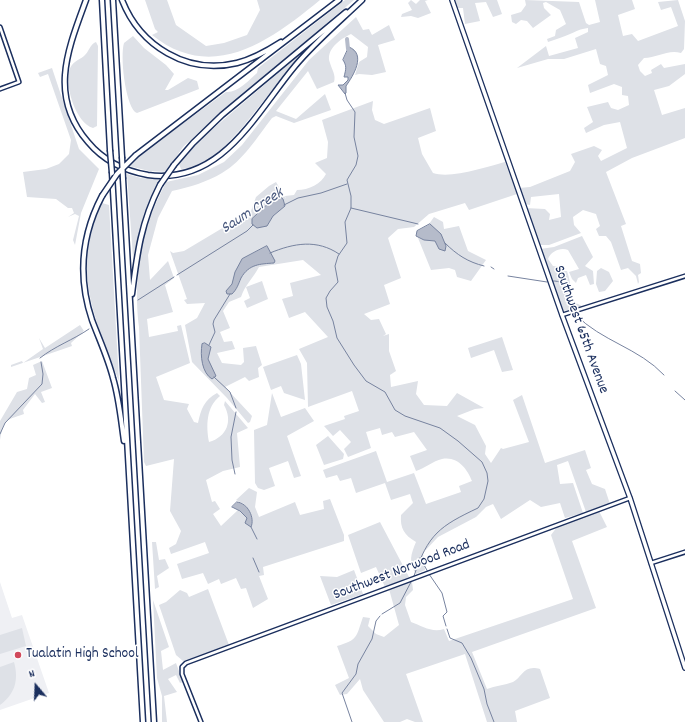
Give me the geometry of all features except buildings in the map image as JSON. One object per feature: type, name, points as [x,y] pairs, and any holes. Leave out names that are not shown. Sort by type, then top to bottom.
[{"type":"highway","points":[[86,0],[69,45],[64,70],[65,92],[71,114],[86,140],[105,158],[130,170],[161,176],[195,170],[211,162],[224,152],[242,134],[298,63],[361,0]]},
{"type":"highway","points":[[102,0],[143,722]]},
{"type":"highway","points":[[114,0],[154,722]]},
{"type":"highway","points":[[122,0],[136,26],[151,43],[169,55],[191,63],[219,66],[242,62],[262,54],[293,35]]},
{"type":"highway","points":[[128,466],[114,383],[89,310],[83,278],[84,255],[92,216],[102,196],[117,174],[136,154],[339,0]]},
{"type":"highway","points":[[130,307],[139,240],[148,211],[160,186],[174,165],[193,143],[222,115],[361,0]]},
{"type":"main road","name":"Southwest 65th Avenue","points":[[452,0],[562,315],[630,498],[685,668]]},
{"type":"street","points":[[0,27],[19,82],[0,89]]},
{"type":"street","points":[[562,315],[685,276]]},
{"type":"street","name":"Southwest Norwood Road","points":[[201,722],[182,674],[182,667],[190,661],[630,498]]},
{"type":"street","points":[[651,563],[685,552]]},
{"type":"shaded area","points":[[145,0],[167,0],[176,25],[206,46],[224,43],[247,35],[260,10],[257,0],[320,0],[282,29],[261,42],[240,51],[219,56],[197,56],[175,49],[152,35],[158,32],[155,29]]},
{"type":"shaded area","points":[[345,0],[354,0],[200,131],[183,147],[166,172],[149,171],[129,166],[137,157],[226,92],[230,92],[243,86],[257,73],[258,68]]},
{"type":"shaded area","points":[[411,0],[416,4],[420,0],[428,0],[425,1],[431,13],[418,18],[411,16],[401,17],[402,14],[412,10],[408,3]]},
{"type":"shaded area","points":[[453,0],[497,0],[502,14],[493,17],[486,2],[475,3],[480,21],[465,24],[463,8],[456,8]]},
{"type":"shaded area","points":[[525,0],[579,2],[586,23],[589,25],[600,22],[595,0],[632,0],[635,9],[618,15],[623,36],[632,34],[638,41],[678,26],[671,7],[661,10],[658,2],[678,0],[685,21],[684,49],[681,53],[672,52],[644,58],[638,65],[640,71],[645,76],[652,73],[651,70],[661,64],[664,68],[685,64],[685,74],[669,86],[654,90],[662,115],[685,108],[685,138],[632,158],[606,172],[626,224],[621,226],[632,261],[640,264],[641,273],[638,275],[638,284],[636,276],[628,268],[621,270],[611,242],[606,236],[599,236],[596,229],[600,226],[596,214],[583,210],[573,217],[574,225],[581,233],[549,245],[539,245],[525,208],[545,209],[550,214],[549,220],[561,217],[559,194],[531,197],[530,205],[525,204],[519,188],[530,187],[570,171],[575,162],[571,154],[594,146],[602,150],[598,156],[601,161],[627,148],[620,122],[604,125],[586,133],[584,128],[593,122],[587,107],[608,102],[611,108],[618,110],[629,105],[628,96],[622,95],[622,87],[614,84],[590,93],[588,85],[608,75],[606,66],[600,64],[596,49],[564,59],[548,59],[517,68],[546,46],[549,56],[578,48],[575,38],[588,32],[588,28],[579,30],[548,42],[547,39],[555,36],[556,30],[566,24],[560,10],[546,2],[543,3],[544,8],[551,15],[533,28],[527,21],[521,20],[516,24],[512,22],[511,15],[521,12],[526,5]]},
{"type":"shaded area","points":[[356,17],[363,30],[369,29],[372,35],[389,25],[395,40],[378,45],[386,72],[372,75],[355,75],[359,62],[367,57],[368,47],[351,34],[338,42],[332,49],[329,58],[334,75],[334,82],[317,89],[308,71],[276,111],[296,119],[325,94],[331,110],[294,123],[276,116],[272,118],[250,148],[230,168],[204,182],[172,191],[158,218],[148,255],[150,280],[168,261],[174,278],[165,285],[173,312],[147,319],[149,337],[178,331],[177,326],[181,325],[190,363],[156,377],[164,400],[189,404],[187,409],[194,422],[198,423],[200,413],[204,405],[217,393],[220,396],[215,400],[212,406],[207,423],[209,442],[215,440],[227,428],[228,417],[224,405],[225,401],[248,428],[237,433],[240,467],[223,471],[206,480],[212,502],[215,501],[220,509],[213,514],[221,526],[238,510],[247,518],[251,514],[244,504],[236,500],[249,488],[257,492],[255,507],[259,517],[295,502],[300,515],[324,509],[323,501],[330,499],[344,535],[344,541],[263,567],[264,575],[259,576],[268,599],[253,608],[246,588],[241,589],[236,578],[221,584],[219,579],[208,584],[203,573],[182,579],[177,564],[209,553],[205,542],[171,554],[169,548],[176,544],[181,531],[170,511],[174,459],[146,466],[144,462],[137,303],[139,264],[143,239],[148,222],[166,182],[198,175],[224,162],[242,145],[309,60]]},
{"type":"shaded area","points":[[133,36],[144,48],[166,65],[174,74],[165,90],[168,90],[188,78],[197,81],[199,89],[137,113],[135,112],[128,99],[123,68],[124,43]]},
{"type":"shaded area","points":[[96,42],[98,46],[97,126],[93,128],[87,125],[82,119],[73,104],[70,95],[68,78],[72,65],[84,56],[92,44]]},
{"type":"shaded area","points":[[304,51],[241,129],[215,156],[190,168],[181,169],[179,164],[201,139]]},
{"type":"shaded area","points":[[52,68],[79,149],[99,169],[81,213],[75,245],[73,240],[79,216],[75,214],[68,217],[74,213],[72,208],[68,208],[56,199],[27,197],[23,172],[46,169],[59,164],[69,154],[71,140],[48,74],[40,77],[38,73]]},
{"type":"shaded area","points":[[373,101],[372,110],[375,120],[384,124],[430,108],[436,131],[418,138],[422,154],[433,173],[449,175],[505,162],[517,194],[469,210],[465,203],[429,214],[414,227],[398,229],[388,238],[401,278],[384,285],[390,304],[364,314],[371,320],[379,319],[386,334],[383,336],[389,334],[389,351],[396,371],[390,375],[391,387],[418,381],[416,394],[424,405],[447,406],[457,393],[484,408],[475,409],[457,416],[475,425],[486,446],[485,454],[491,463],[501,448],[503,449],[529,442],[513,400],[522,395],[545,463],[585,450],[591,468],[586,470],[592,484],[605,489],[610,504],[586,512],[568,461],[557,465],[560,484],[573,483],[583,513],[565,518],[560,503],[541,507],[530,500],[501,519],[493,504],[486,507],[476,517],[438,537],[423,553],[425,570],[416,574],[413,570],[411,558],[416,542],[408,537],[401,524],[401,515],[413,503],[410,494],[391,500],[385,483],[356,493],[351,478],[340,481],[337,475],[326,478],[323,470],[376,451],[387,482],[414,473],[426,504],[461,492],[459,486],[472,481],[465,468],[453,459],[442,459],[416,471],[410,456],[427,450],[414,432],[395,437],[392,432],[382,435],[380,428],[366,432],[371,448],[348,457],[344,449],[351,442],[340,430],[333,436],[324,426],[345,419],[344,416],[359,411],[352,391],[308,407],[307,363],[299,349],[328,337],[305,312],[289,318],[282,299],[293,296],[290,283],[321,275],[303,260],[259,267],[241,297],[229,302],[223,311],[230,328],[220,332],[224,342],[232,341],[235,349],[217,353],[222,363],[241,365],[244,362],[243,348],[256,346],[262,365],[258,368],[259,377],[249,381],[245,377],[225,387],[252,416],[250,422],[248,423],[227,398],[192,362],[185,325],[197,318],[205,303],[187,304],[184,300],[187,299],[170,251],[173,253],[184,251],[251,211],[256,197],[276,182],[286,199],[285,196],[294,195],[297,190],[310,188],[321,181],[326,174],[315,163],[327,158],[328,142],[322,120]],"holes":[[[278,195],[285,206],[273,216],[267,226],[258,212],[271,203]]]},
{"type":"shaded area","points":[[127,174],[141,178],[161,179],[144,213],[133,258]]},
{"type":"shaded area","points":[[102,203],[109,205],[119,381],[94,314],[87,272],[88,250],[93,228]]},
{"type":"shaded area","points":[[434,217],[443,222],[444,229],[459,226],[468,251],[486,260],[471,281],[457,277],[455,270],[449,268],[431,270],[418,238],[435,241],[438,233],[429,224]]},
{"type":"shaded area","points":[[582,236],[593,257],[585,266],[593,271],[594,284],[590,285],[586,275],[578,278],[576,283],[572,279],[569,272],[579,269],[568,250],[556,250],[549,256],[548,259],[553,266],[559,267],[561,271],[567,271],[574,302],[586,308],[562,311],[540,249],[554,247]]},
{"type":"shaded area","points":[[601,268],[609,272],[613,281],[605,291],[599,292],[596,284],[597,271]]},
{"type":"shaded area","points":[[262,281],[268,299],[247,308],[244,301],[250,298],[246,287]]},
{"type":"shaded area","points":[[80,325],[84,331],[71,343],[72,346],[23,363],[43,349],[39,338],[45,348]]},
{"type":"shaded area","points":[[502,337],[513,370],[502,372],[494,350],[471,358],[468,348]]},
{"type":"shaded area","points":[[297,355],[301,364],[305,400],[284,393],[281,386],[271,390],[263,367]]},
{"type":"shaded area","points":[[22,361],[23,363],[11,367],[11,365]]},
{"type":"shaded area","points":[[42,361],[52,388],[41,392],[45,402],[42,403],[35,394],[23,410],[24,414],[12,418],[4,424],[0,440],[0,421],[17,392],[27,389],[29,378],[36,375],[33,365]]},
{"type":"shaded area","points":[[272,393],[281,417],[305,408],[314,421],[287,436],[301,476],[294,478],[288,461],[269,468],[275,486],[264,490],[258,488],[255,483],[254,430],[267,425]]},
{"type":"shaded area","points":[[328,436],[344,454],[343,459],[324,465],[316,445]]},
{"type":"shaded area","points":[[599,511],[607,527],[572,541],[596,608],[472,652],[487,689],[513,682],[530,668],[540,669],[550,698],[515,711],[517,722],[487,722],[465,654],[406,674],[423,722],[415,722],[407,719],[400,722],[384,722],[363,690],[360,679],[347,694],[340,695],[335,685],[349,678],[337,646],[349,642],[355,637],[363,617],[370,618],[368,626],[376,634],[384,637],[399,625],[389,589],[419,578],[412,582],[413,590],[406,597],[405,605],[411,622],[431,630],[444,629],[449,641],[573,599],[551,535],[557,527]]},
{"type":"shaded area","points":[[380,522],[409,577],[385,587],[376,567],[361,573],[348,535]]},
{"type":"shaded area","points":[[152,542],[156,542],[159,560],[165,559],[169,568],[157,576],[159,587],[155,589]]},
{"type":"shaded area","points":[[354,570],[363,594],[331,605],[320,576],[337,577]]},
{"type":"shaded area","name":"Tualatin High School","points":[[0,582],[12,618],[22,615],[49,693],[0,710]]},
{"type":"shaded area","points":[[208,589],[229,645],[183,661],[176,655],[159,605],[166,602],[180,590],[187,593],[189,597]]},
{"type":"shaded area","points":[[153,600],[169,647],[161,651],[163,670],[176,663],[183,682],[180,683],[176,675],[168,679],[177,692],[164,696],[167,722],[162,722],[162,696],[157,678]]},
{"type":"shaded area","points":[[22,628],[26,646],[0,654],[0,635]]},
{"type":"shaded area","points":[[14,662],[16,681],[9,696],[0,705],[0,667]]},
{"type":"water","points":[[349,47],[354,50],[358,60],[355,71],[346,86],[345,94],[338,85],[343,85],[348,80],[348,77],[344,77],[346,68],[343,60]]},
{"type":"water","points":[[278,195],[283,199],[285,206],[273,216],[267,226],[257,228],[252,224],[252,219]]},
{"type":"water","points":[[430,224],[441,234],[446,246],[445,251],[439,249],[435,241],[424,240],[416,236],[417,231]]},
{"type":"water","points":[[267,246],[275,261],[274,263],[260,264],[251,267],[244,273],[234,292],[232,294],[227,294],[226,291],[232,284],[235,272],[242,259]]},
{"type":"water","points":[[205,343],[211,347],[208,359],[216,376],[212,379],[206,373],[202,364],[202,344]]},
{"type":"water","points":[[237,502],[244,505],[250,512],[252,519],[251,527],[245,523],[247,518],[240,511],[232,507]]},
{"type":"waterway","name":"Saum Creek","points":[[347,39],[348,49]]},
{"type":"waterway","name":"Saum Creek","points":[[345,93],[347,100],[355,112],[354,137],[358,156],[356,165],[347,180],[351,196],[351,208],[345,222],[347,243],[338,256],[335,266],[338,282],[326,298],[327,307],[333,321],[337,338],[366,381],[385,392],[395,410],[405,416],[440,428],[458,441],[482,462],[487,473],[488,481],[484,499],[478,508],[454,520],[437,533],[425,550],[414,576]]},
{"type":"waterway","name":"Saum Creek","points":[[284,205],[298,198],[321,193],[347,184]]},
{"type":"waterway","points":[[351,208],[418,224]]},
{"type":"waterway","name":"Saum Creek","points":[[177,275],[247,231],[253,225]]},
{"type":"waterway","points":[[445,243],[463,258],[484,266]]},
{"type":"waterway","points":[[270,253],[297,245],[314,244],[331,249],[339,254]]},
{"type":"waterway","points":[[508,276],[547,282]]},
{"type":"waterway","name":"Saum Creek","points":[[138,300],[174,277]]},
{"type":"waterway","points":[[552,281],[558,281],[566,286],[575,310]]},
{"type":"waterway","points":[[209,345],[215,332],[213,324],[214,320],[230,294]]},
{"type":"waterway","points":[[576,315],[597,332],[643,358],[664,375]]},
{"type":"waterway","name":"Saum Creek","points":[[40,358],[89,329]]},
{"type":"waterway","name":"Saum Creek","points":[[0,434],[5,423],[42,384],[43,374],[41,362]]},
{"type":"waterway","points":[[214,377],[230,392],[236,408]]},
{"type":"waterway","points":[[675,391],[685,400]]},
{"type":"waterway","points":[[235,474],[232,460],[231,437],[236,412]]},
{"type":"waterway","points":[[251,527],[257,539]]},
{"type":"waterway","points":[[253,558],[259,572]]},
{"type":"waterway","name":"Saum Creek","points":[[420,558],[428,572]]},
{"type":"waterway","name":"Saum Creek","points":[[429,574],[442,593],[447,612],[443,616],[446,626]]},
{"type":"waterway","points":[[382,614],[400,603],[412,580]]},
{"type":"waterway","points":[[352,722],[342,693],[356,674],[358,664],[372,639],[376,621],[380,616]]},
{"type":"waterway","name":"Saum Creek","points":[[447,629],[450,638],[462,643],[471,658],[484,689],[487,704],[494,722]]},
{"type":"place","name":"Tualatin High School","points":[[18,655]]}]
